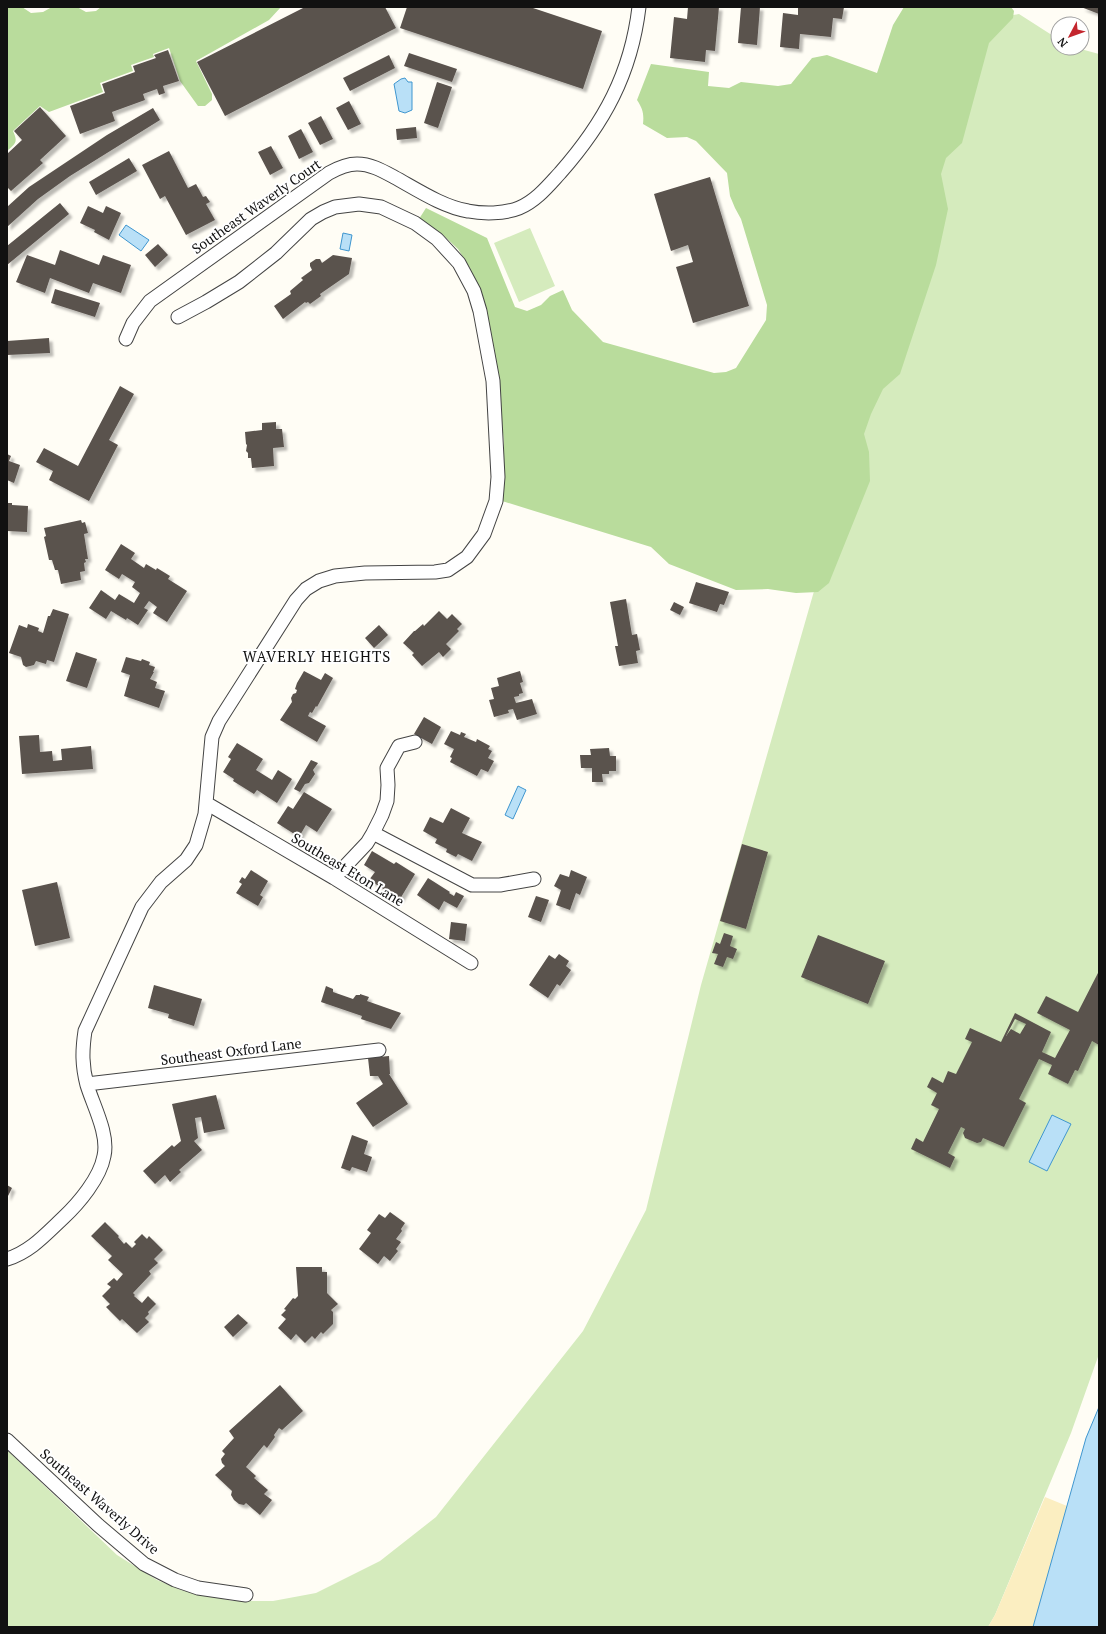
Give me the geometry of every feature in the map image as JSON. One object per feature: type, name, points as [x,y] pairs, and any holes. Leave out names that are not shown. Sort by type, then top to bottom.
[{"type":"street","name":"Southeast Waverly Court","points":[[126,339],[133,323],[150,301],[329,173],[340,167],[357,164],[375,167],[437,200],[467,211],[483,213],[499,212],[518,208],[541,194],[567,165],[595,129],[613,98],[627,65],[636,31],[639,7]]},
{"type":"street","points":[[7,1259],[33,1247],[85,1194],[98,1172],[104,1155],[104,1140],[87,1084],[82,1050],[85,1031],[142,907],[161,882],[186,860],[196,845],[205,814],[212,737],[220,721],[296,600],[306,589],[319,581],[350,574],[435,572],[448,570],[467,557],[475,548],[484,534],[496,500],[498,477],[493,381],[480,311],[474,291],[459,263],[437,239],[415,223],[380,207],[358,204],[335,207],[311,219],[276,253],[239,282],[178,317]]},
{"type":"street","points":[[334,878],[367,842],[382,815],[387,801],[387,768],[399,746],[415,742]]},
{"type":"street","name":"Southeast Eton Lane","points":[[206,803],[334,878],[471,963]]},
{"type":"street","points":[[373,833],[472,885],[500,885],[534,879]]},
{"type":"street","name":"Southeast Oxford Lane","points":[[87,1084],[379,1050]]},
{"type":"street","name":"Southeast Waverly Drive","points":[[7,1440],[98,1525],[144,1564],[175,1580],[198,1588],[246,1595]]},
{"type":"green space","points":[[7,7],[22,7],[31,13],[43,12],[52,7],[77,7],[86,12],[96,11],[101,7],[281,7],[269,20],[196,61],[212,94],[212,100],[205,106],[198,106],[180,81],[169,48],[153,54],[154,57],[131,65],[133,71],[100,83],[103,92],[49,112],[40,106],[13,131],[16,140],[7,151]]},
{"type":"green space","points":[[904,7],[1011,7],[1014,11],[1013,18],[989,43],[962,143],[946,158],[941,174],[948,209],[936,265],[900,374],[883,389],[871,414],[864,434],[869,452],[870,481],[829,583],[818,592],[796,593],[768,589],[736,590],[669,564],[651,547],[502,501],[504,443],[498,380],[476,286],[470,268],[458,249],[442,234],[419,219],[426,208],[487,238],[515,307],[527,311],[541,305],[550,296],[563,290],[572,310],[603,342],[714,373],[726,372],[736,368],[766,320],[767,305],[741,219],[730,196],[727,173],[696,141],[687,137],[667,138],[643,124],[643,112],[637,100],[651,64],[709,72],[708,86],[729,88],[741,82],[778,86],[791,84],[812,58],[827,55],[877,73],[893,25]]},
{"type":"green space","points":[[1019,14],[1050,34],[1050,56],[1090,56],[1090,52],[1099,54],[1099,1354],[1071,1433],[995,1615],[988,1627],[7,1627],[7,1450],[117,1555],[157,1580],[181,1590],[233,1601],[273,1601],[316,1593],[380,1561],[436,1517],[583,1331],[646,1210],[701,985],[971,44],[993,18]]},
{"type":"green space","points":[[530,228],[555,286],[519,302],[494,243]]},
{"type":"sand","points":[[1045,1497],[1067,1506],[1033,1627],[988,1627],[995,1615]]},
{"type":"water","points":[[405,78],[408,82],[412,82],[412,110],[405,113],[399,111],[394,84]]},
{"type":"water","points":[[126,225],[149,240],[141,251],[119,235]]},
{"type":"water","points":[[343,233],[352,235],[349,251],[340,249]]},
{"type":"water","points":[[518,786],[526,790],[513,819],[505,815]]},
{"type":"water","points":[[1052,1115],[1071,1124],[1047,1171],[1029,1162]]},
{"type":"water","points":[[1099,1407],[1099,1627],[1033,1627],[1086,1438]]},
{"type":"building","points":[[305,7],[385,7],[396,28],[225,116],[197,62]]},
{"type":"building","points":[[407,7],[530,7],[602,31],[583,89],[400,28]]},
{"type":"building","points":[[688,7],[719,7],[715,51],[706,50],[705,62],[670,58],[674,17],[687,19]]},
{"type":"building","points":[[741,7],[760,7],[757,45],[738,43]]},
{"type":"building","points":[[798,7],[844,7],[842,19],[833,18],[831,37],[800,34],[799,49],[780,47],[783,13],[798,15]]},
{"type":"building","points":[[1081,7],[1099,7],[1099,14]]},
{"type":"building","points":[[168,50],[179,81],[163,86],[165,93],[159,95],[157,89],[143,94],[145,100],[112,112],[115,121],[80,134],[70,106],[105,93],[102,84],[135,72],[133,66],[156,58],[154,55]]},
{"type":"building","points":[[409,53],[457,69],[452,82],[404,66]]},
{"type":"building","points":[[389,55],[395,68],[350,91],[343,78]]},
{"type":"building","points":[[437,82],[452,87],[438,128],[424,123]]},
{"type":"building","points":[[349,101],[361,124],[348,130],[336,108]]},
{"type":"building","points":[[40,107],[66,136],[40,160],[43,163],[11,191],[7,187],[7,154],[22,140],[14,131]]},
{"type":"building","points":[[153,108],[160,120],[70,176],[38,199],[7,227],[7,207],[29,187],[107,135]]},
{"type":"building","points":[[321,116],[333,139],[320,145],[308,123]]},
{"type":"building","points":[[416,127],[417,138],[397,140],[396,129]]},
{"type":"building","points":[[301,129],[313,152],[299,159],[288,136]]},
{"type":"building","points":[[271,146],[283,168],[270,175],[258,152]]},
{"type":"building","points":[[169,151],[188,188],[196,184],[203,197],[206,196],[210,202],[206,204],[215,220],[186,235],[165,196],[160,199],[142,165]]},
{"type":"building","points":[[129,158],[137,171],[96,195],[89,182]]},
{"type":"building","points":[[710,177],[749,306],[693,323],[676,267],[693,262],[688,245],[671,251],[654,194]]},
{"type":"building","points":[[60,203],[69,214],[7,265],[7,246]]},
{"type":"building","points":[[88,206],[103,213],[106,206],[121,213],[109,240],[94,232],[95,230],[80,223]]},
{"type":"building","points":[[158,244],[168,255],[155,267],[145,255]]},
{"type":"building","points":[[60,250],[99,265],[103,255],[131,265],[121,293],[93,283],[89,293],[50,278],[45,293],[16,282],[27,255],[55,265]]},
{"type":"building","points":[[333,255],[352,258],[349,274],[320,294],[321,296],[310,304],[305,302],[283,319],[274,306],[291,294],[290,291],[303,280],[301,278],[312,270],[310,263],[316,259],[320,259],[322,263]]},
{"type":"building","points":[[55,289],[100,303],[95,317],[51,303]]},
{"type":"building","points":[[49,338],[50,353],[7,355],[7,341]]},
{"type":"building","points":[[120,386],[134,394],[109,440],[118,445],[89,501],[49,480],[53,471],[36,462],[44,448],[78,466]]},
{"type":"building","points":[[276,422],[276,429],[282,429],[284,447],[273,448],[274,466],[252,468],[251,458],[248,458],[248,453],[246,451],[247,445],[245,432],[262,430],[262,423]]},
{"type":"building","points":[[7,454],[11,456],[9,461],[20,465],[14,483],[7,480]]},
{"type":"building","points":[[7,503],[12,503],[12,505],[28,506],[27,532],[7,531]]},
{"type":"building","points":[[81,520],[82,523],[85,522],[88,533],[84,534],[88,559],[85,559],[86,562],[84,563],[85,571],[80,572],[81,580],[61,584],[58,570],[55,570],[52,560],[49,560],[44,537],[46,536],[44,528]]},
{"type":"building","points":[[121,544],[135,553],[131,559],[144,568],[146,564],[156,570],[157,568],[170,576],[168,579],[187,591],[167,622],[153,613],[157,607],[149,601],[144,608],[148,610],[138,625],[111,611],[106,619],[89,608],[101,590],[115,600],[119,594],[134,603],[140,593],[132,587],[135,582],[122,574],[119,579],[105,570]]},
{"type":"building","points":[[696,582],[729,592],[724,605],[720,604],[717,612],[689,603]]},
{"type":"building","points":[[626,599],[632,635],[637,634],[640,650],[636,651],[638,663],[619,666],[615,646],[618,646],[610,602]]},
{"type":"building","points":[[674,602],[684,607],[680,615],[670,610]]},
{"type":"building","points":[[53,609],[69,614],[54,662],[47,660],[46,664],[36,661],[34,665],[26,667],[23,665],[21,657],[9,653],[19,625],[27,628],[28,624],[39,628],[38,631],[43,633],[48,616],[50,616]]},
{"type":"building","points":[[439,611],[447,619],[452,614],[462,624],[457,629],[459,631],[446,644],[451,649],[443,657],[439,652],[422,666],[412,655],[414,653],[403,643],[414,631],[423,624],[424,626]]},
{"type":"building","points":[[379,625],[388,635],[374,648],[365,638]]},
{"type":"building","points":[[76,652],[97,659],[87,688],[66,681]]},
{"type":"building","points":[[126,657],[141,661],[142,659],[150,662],[149,665],[155,667],[150,679],[157,682],[155,688],[165,691],[159,708],[124,696],[130,675],[121,672]]},
{"type":"building","points":[[304,671],[321,680],[325,673],[333,678],[317,707],[316,706],[312,713],[310,712],[308,716],[326,726],[317,742],[280,720],[292,702],[291,698],[293,694],[296,693],[297,690],[295,689],[297,683]]},
{"type":"building","points":[[520,671],[523,682],[520,683],[523,693],[514,697],[516,703],[532,699],[537,714],[517,720],[513,709],[508,710],[509,713],[494,717],[489,700],[494,699],[491,688],[499,686],[497,678]]},
{"type":"building","points":[[424,717],[441,727],[432,744],[414,734]]},
{"type":"building","points":[[451,731],[460,735],[461,732],[466,734],[464,737],[476,742],[477,739],[490,746],[488,749],[492,751],[488,758],[494,761],[488,772],[481,769],[477,776],[450,762],[452,758],[450,757],[454,749],[444,744]]},
{"type":"building","points":[[39,735],[40,752],[52,751],[53,761],[62,760],[61,749],[91,746],[93,769],[22,774],[19,736]]},
{"type":"building","points":[[237,743],[263,759],[256,770],[272,780],[278,770],[292,779],[277,803],[257,790],[254,794],[233,781],[234,779],[223,772],[231,759],[228,757]]},
{"type":"building","points":[[609,748],[610,756],[616,756],[616,771],[609,771],[609,774],[602,774],[603,782],[592,782],[592,768],[581,768],[580,755],[591,755],[590,749]]},
{"type":"building","points":[[311,760],[318,763],[313,770],[315,774],[309,783],[305,784],[300,792],[294,789]]},
{"type":"building","points":[[304,792],[332,809],[317,832],[306,825],[299,837],[277,823],[288,806],[293,809]]},
{"type":"building","points":[[451,808],[470,818],[462,833],[482,842],[472,861],[458,854],[456,857],[446,852],[447,849],[435,843],[437,839],[423,831],[430,817],[443,823]]},
{"type":"building","points":[[742,844],[768,852],[746,929],[720,921]]},
{"type":"building","points":[[372,851],[394,864],[396,862],[415,874],[400,899],[369,880],[375,872],[364,865]]},
{"type":"building","points":[[251,870],[268,881],[260,895],[263,897],[258,906],[236,893],[242,884],[239,882],[242,877],[245,879]]},
{"type":"building","points":[[571,870],[587,877],[580,895],[576,893],[570,910],[556,905],[561,890],[554,886],[560,874],[569,877]]},
{"type":"building","points":[[428,878],[454,896],[456,892],[464,896],[457,908],[444,901],[439,910],[417,895]]},
{"type":"building","points":[[57,882],[70,938],[35,946],[22,890]]},
{"type":"building","points":[[536,896],[549,900],[541,922],[528,917]]},
{"type":"building","points":[[451,922],[467,924],[465,941],[449,939]]},
{"type":"building","points":[[724,933],[733,936],[730,946],[737,949],[733,959],[727,957],[723,967],[714,964],[718,954],[712,953],[716,942],[720,944]]},
{"type":"building","points":[[818,935],[885,961],[868,1004],[801,977]]},
{"type":"building","points":[[559,954],[569,961],[566,966],[571,970],[560,986],[557,984],[548,998],[529,985],[549,955],[555,959]]},
{"type":"building","points":[[1099,971],[1099,1045],[1092,1041],[1078,1071],[1075,1070],[1068,1084],[1048,1074],[1052,1065],[1039,1059],[1019,1099],[1026,1103],[1004,1147],[983,1138],[981,1142],[977,1143],[965,1138],[963,1133],[965,1129],[961,1127],[948,1153],[955,1157],[950,1168],[911,1149],[916,1138],[923,1142],[939,1109],[931,1105],[937,1093],[927,1087],[932,1077],[943,1083],[948,1071],[956,1074],[972,1042],[965,1039],[970,1028],[1001,1042],[1015,1013],[1051,1032],[1042,1052],[1055,1058],[1070,1030],[1037,1013],[1046,996],[1078,1012]],"holes":[[[1015,1019],[1026,1024],[1020,1034],[1011,1029],[1006,1036]]]},
{"type":"building","points":[[154,985],[202,999],[194,1026],[168,1018],[169,1014],[148,1008]]},
{"type":"building","points":[[326,986],[333,989],[333,992],[353,999],[356,995],[360,994],[369,997],[367,1001],[401,1013],[391,1029],[361,1019],[362,1016],[321,1002]]},
{"type":"building","points":[[389,1056],[389,1074],[408,1104],[373,1127],[356,1103],[383,1084],[378,1076],[370,1076],[368,1058]]},
{"type":"building","points":[[216,1095],[225,1129],[204,1133],[201,1117],[195,1118],[198,1138],[194,1141],[202,1150],[179,1170],[181,1172],[170,1182],[165,1175],[155,1184],[143,1171],[172,1145],[174,1147],[181,1141],[172,1104]]},
{"type":"building","points":[[352,1135],[368,1141],[364,1154],[372,1157],[367,1172],[352,1167],[350,1171],[341,1168]]},
{"type":"building","points":[[7,1185],[12,1188],[7,1198]]},
{"type":"building","points":[[390,1212],[405,1223],[401,1229],[402,1231],[396,1239],[401,1242],[396,1249],[398,1251],[390,1261],[384,1256],[378,1264],[359,1249],[371,1233],[367,1230],[379,1214],[385,1218]]},
{"type":"building","points":[[105,1222],[119,1236],[118,1237],[124,1244],[126,1242],[132,1248],[136,1244],[134,1242],[142,1234],[147,1239],[149,1236],[163,1250],[154,1259],[158,1263],[149,1271],[151,1274],[133,1293],[135,1295],[134,1296],[142,1303],[148,1296],[156,1304],[148,1312],[149,1314],[145,1318],[149,1322],[137,1333],[122,1319],[120,1321],[106,1307],[110,1304],[102,1296],[111,1287],[107,1284],[114,1278],[117,1281],[123,1274],[108,1260],[112,1256],[91,1236]]},
{"type":"building","points":[[296,1267],[322,1267],[322,1272],[327,1272],[327,1293],[338,1304],[331,1310],[333,1312],[333,1324],[323,1334],[321,1332],[315,1339],[312,1336],[305,1343],[296,1334],[291,1340],[278,1328],[286,1319],[281,1315],[286,1310],[284,1309],[293,1298],[295,1299],[298,1296]]},
{"type":"building","points":[[238,1314],[248,1323],[233,1337],[224,1327]]},
{"type":"building","points":[[280,1385],[303,1411],[282,1430],[279,1428],[274,1435],[275,1437],[267,1448],[264,1445],[246,1467],[256,1476],[254,1478],[268,1490],[264,1494],[272,1500],[260,1515],[246,1503],[244,1505],[239,1504],[234,1500],[231,1495],[232,1491],[215,1475],[225,1466],[221,1459],[225,1454],[222,1451],[234,1438],[229,1431]]},
{"type":"district","name":"WAVERLY HEIGHTS","points":[[317,656]]}]
